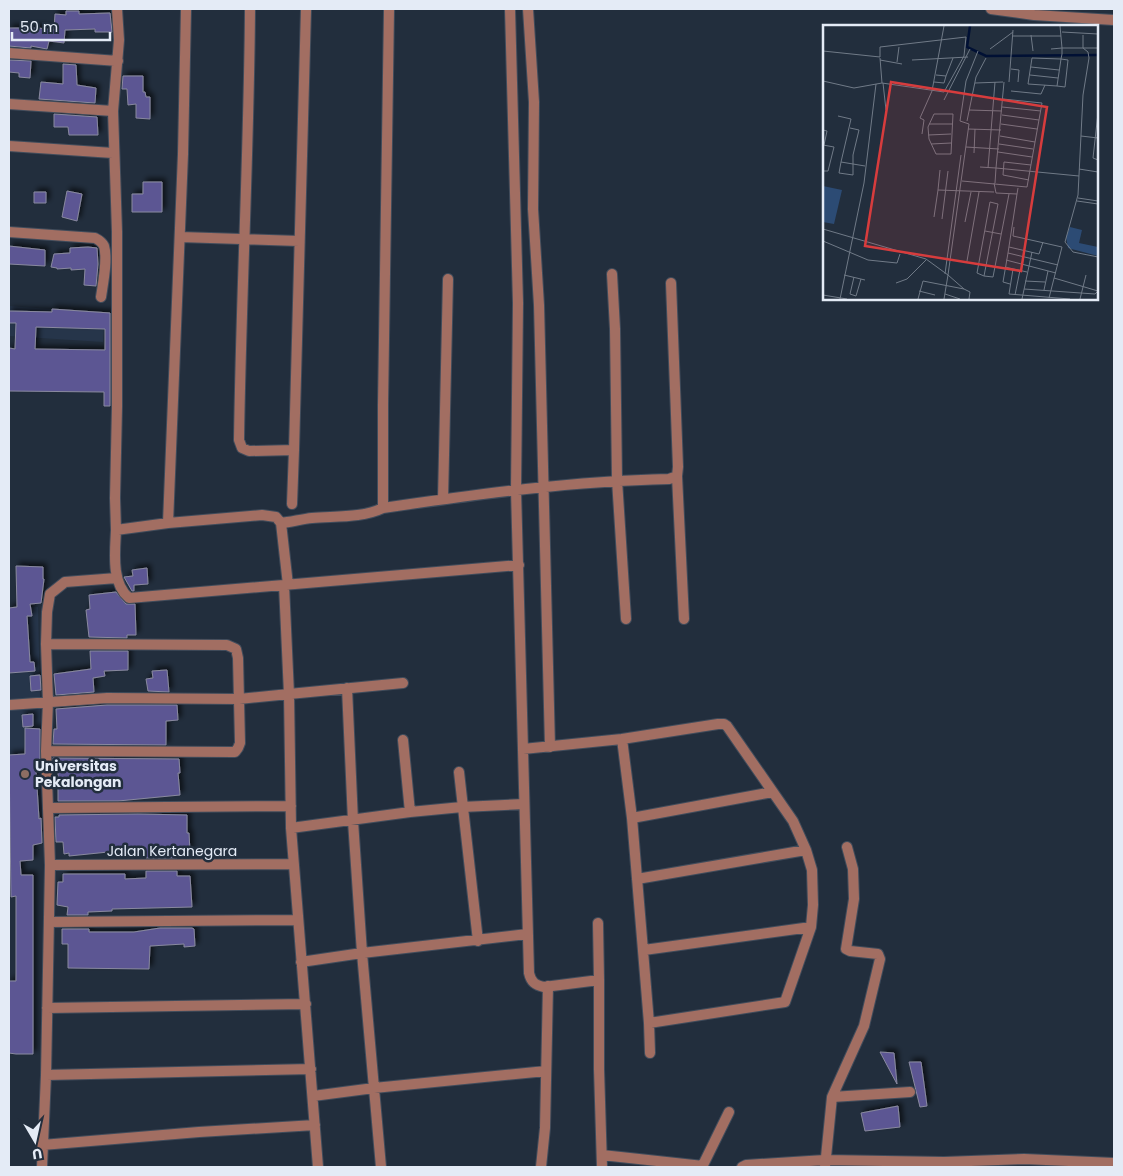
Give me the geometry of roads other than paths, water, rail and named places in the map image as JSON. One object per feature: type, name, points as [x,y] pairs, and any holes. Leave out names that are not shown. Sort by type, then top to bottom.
[{"type":"street","points":[[117,9],[119,27],[118,62],[112,111],[117,232],[115,498],[116,578],[122,592],[129,598],[518,565]]},
{"type":"street","points":[[168,523],[180,237],[186,9]]},
{"type":"street","points":[[250,9],[240,440],[242,448],[249,451],[294,450]]},
{"type":"street","points":[[292,504],[306,9]]},
{"type":"street","points":[[510,9],[518,303],[516,490],[524,750],[527,934],[530,978],[537,986],[598,980]]},
{"type":"street","points":[[528,9],[534,102],[533,210],[539,305],[550,747]]},
{"type":"street","points":[[991,9],[1034,15],[1114,20]]},
{"type":"street","points":[[384,508],[383,366],[389,10]]},
{"type":"street","points":[[9,53],[118,62]]},
{"type":"street","points":[[9,104],[112,111]]},
{"type":"street","points":[[9,146],[113,153]]},
{"type":"street","points":[[9,232],[95,238],[101,241],[105,254],[101,297]]},
{"type":"street","points":[[180,237],[299,241]]},
{"type":"street","points":[[612,274],[615,329],[617,480],[626,619]]},
{"type":"street","points":[[443,499],[448,279]]},
{"type":"street","points":[[671,283],[684,619]]},
{"type":"street","points":[[281,524],[309,519],[364,514],[384,508],[543,486],[677,476]]},
{"type":"street","points":[[116,530],[168,523],[262,515],[276,517],[281,524],[286,585],[291,828],[318,1167]]},
{"type":"street","points":[[42,1167],[46,1075],[50,865],[46,751],[48,702],[47,612],[50,594],[65,582],[116,578]]},
{"type":"street","points":[[46,644],[227,645],[236,649],[238,658],[240,743],[235,752],[46,751]]},
{"type":"street","points":[[9,704],[107,698],[239,699],[403,683]]},
{"type":"street","points":[[347,688],[353,821],[362,953],[381,1167]]},
{"type":"street","points":[[524,750],[622,739],[724,724],[728,726],[793,821],[806,850],[812,870],[813,905],[811,927],[785,1002],[649,1023]]},
{"type":"street","points":[[622,739],[632,818],[644,950],[650,1053]]},
{"type":"street","points":[[403,740],[410,812]]},
{"type":"street","points":[[459,772],[478,941]]},
{"type":"street","points":[[632,818],[773,792]]},
{"type":"street","points":[[291,828],[410,812],[524,804]]},
{"type":"street","points":[[48,808],[291,806]]},
{"type":"street","points":[[825,1164],[832,1097],[864,1026],[880,959],[878,954],[846,949],[854,899],[853,869],[847,848]]},
{"type":"street","points":[[637,879],[806,850]]},
{"type":"street","name":"Jalan Kertanegara","points":[[50,865],[294,864]]},
{"type":"street","points":[[49,922],[298,920]]},
{"type":"street","points":[[598,923],[598,1069],[602,1167]]},
{"type":"street","points":[[644,950],[811,927]]},
{"type":"street","points":[[301,962],[527,934]]},
{"type":"street","points":[[541,1167],[545,1128],[548,986]]},
{"type":"street","points":[[47,1008],[306,1004]]},
{"type":"street","points":[[46,1075],[311,1070]]},
{"type":"street","points":[[313,1096],[546,1071]]},
{"type":"street","points":[[832,1097],[910,1092]]},
{"type":"street","points":[[602,1155],[703,1167],[729,1112]]},
{"type":"street","points":[[42,1146],[199,1132],[315,1125]]},
{"type":"street","points":[[742,1167],[749,1164],[944,1162],[1024,1159],[1114,1163]]},
{"type":"place","name":"Universitas Pekalongan","points":[[25,774]]}]
